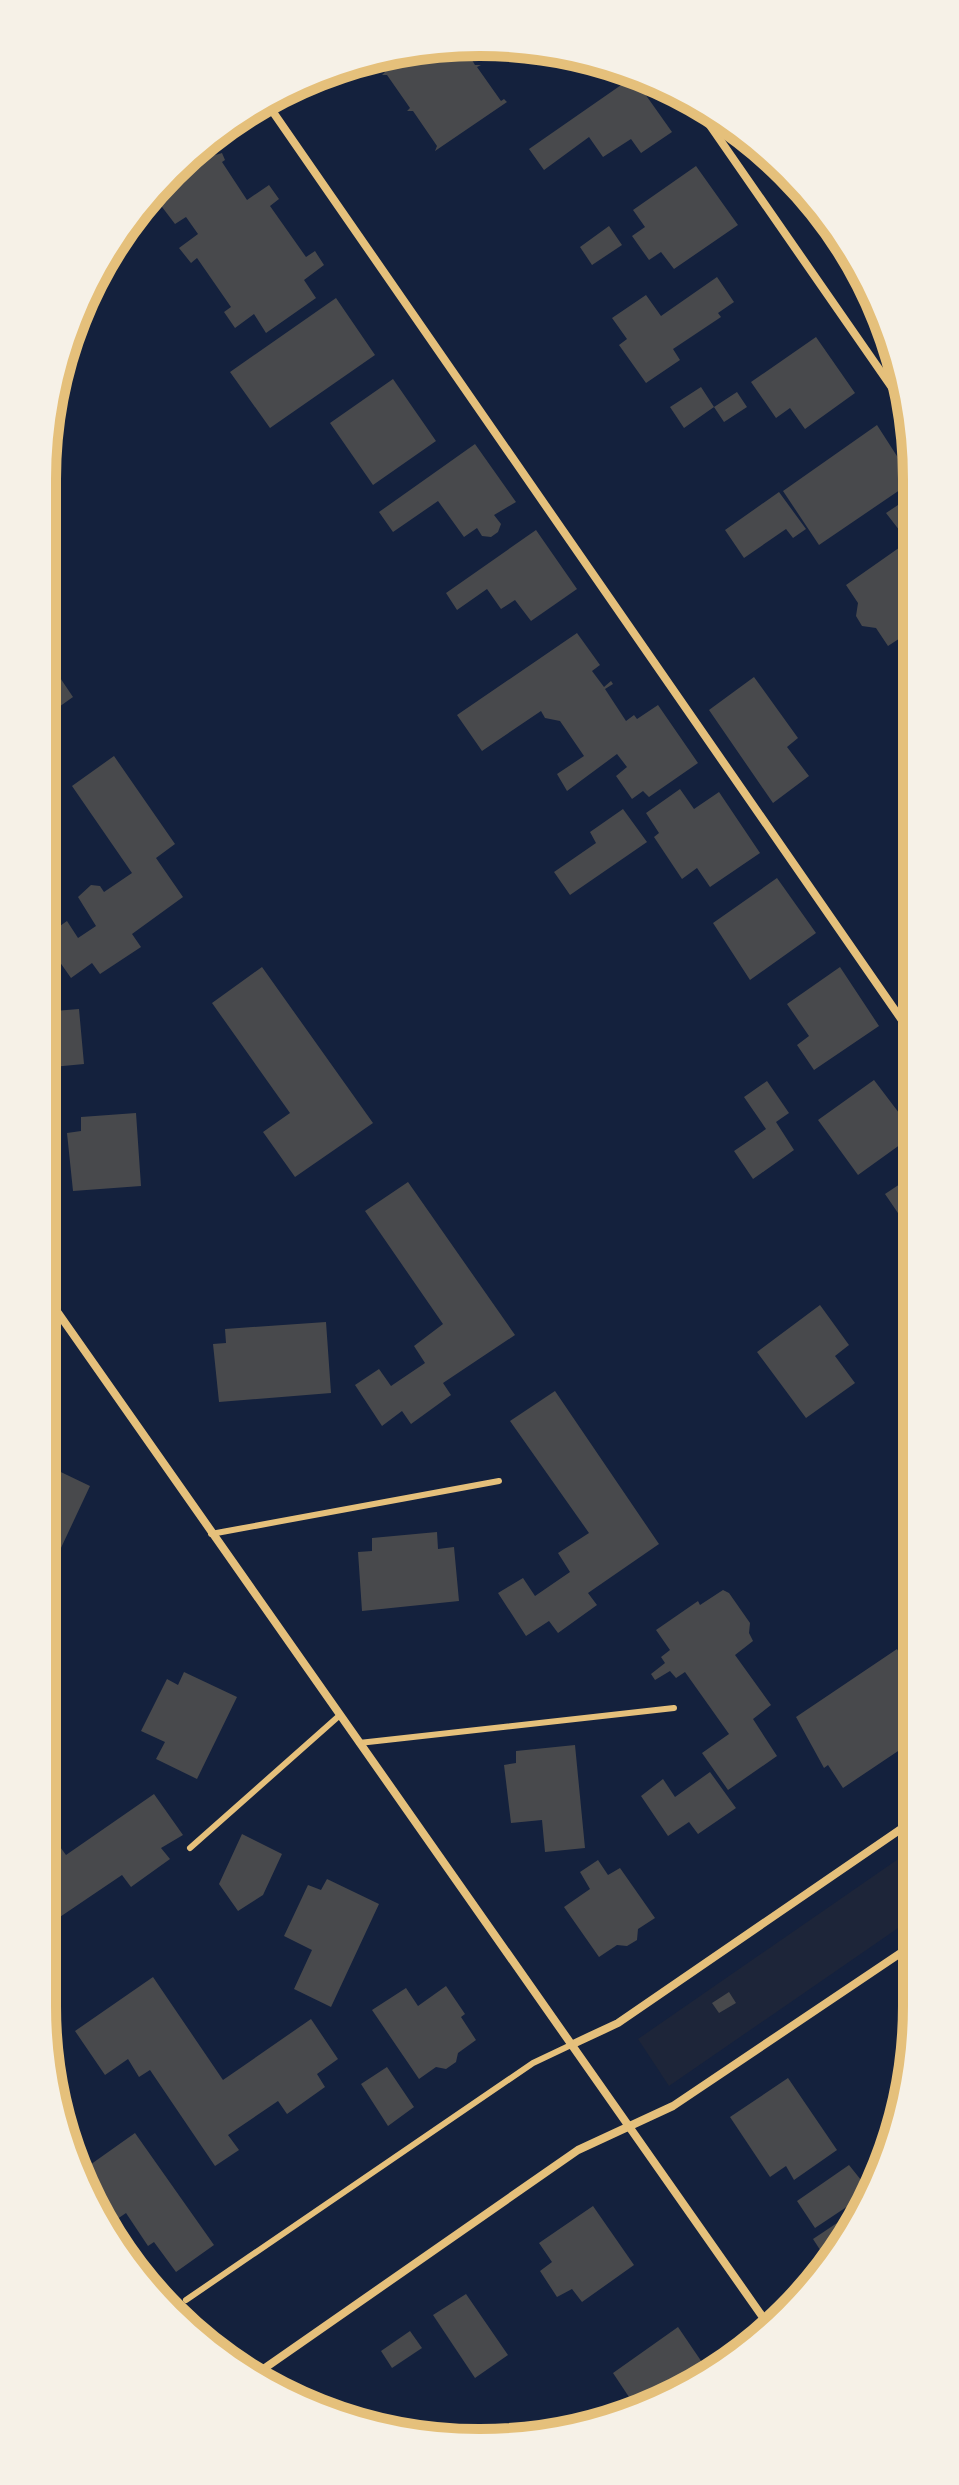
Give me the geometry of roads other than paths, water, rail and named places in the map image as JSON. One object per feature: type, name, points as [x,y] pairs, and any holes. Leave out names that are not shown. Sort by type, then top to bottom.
[{"type":"street","points":[[272,111],[903,1022]]},
{"type":"street","points":[[708,123],[893,390]]},
{"type":"street","points":[[56,1310],[764,2319]]},
{"type":"street","points":[[571,2045],[618,2023],[903,1828]]},
{"type":"street","points":[[263,2369],[578,2150],[673,2106],[903,1951]]},
{"type":"lane","points":[[211,1534],[499,1481]]},
{"type":"lane","points":[[359,1743],[674,1708]]},
{"type":"lane","points":[[190,1848],[340,1715]]},
{"type":"lane","points":[[186,2300],[533,2063],[571,2045]]}]
